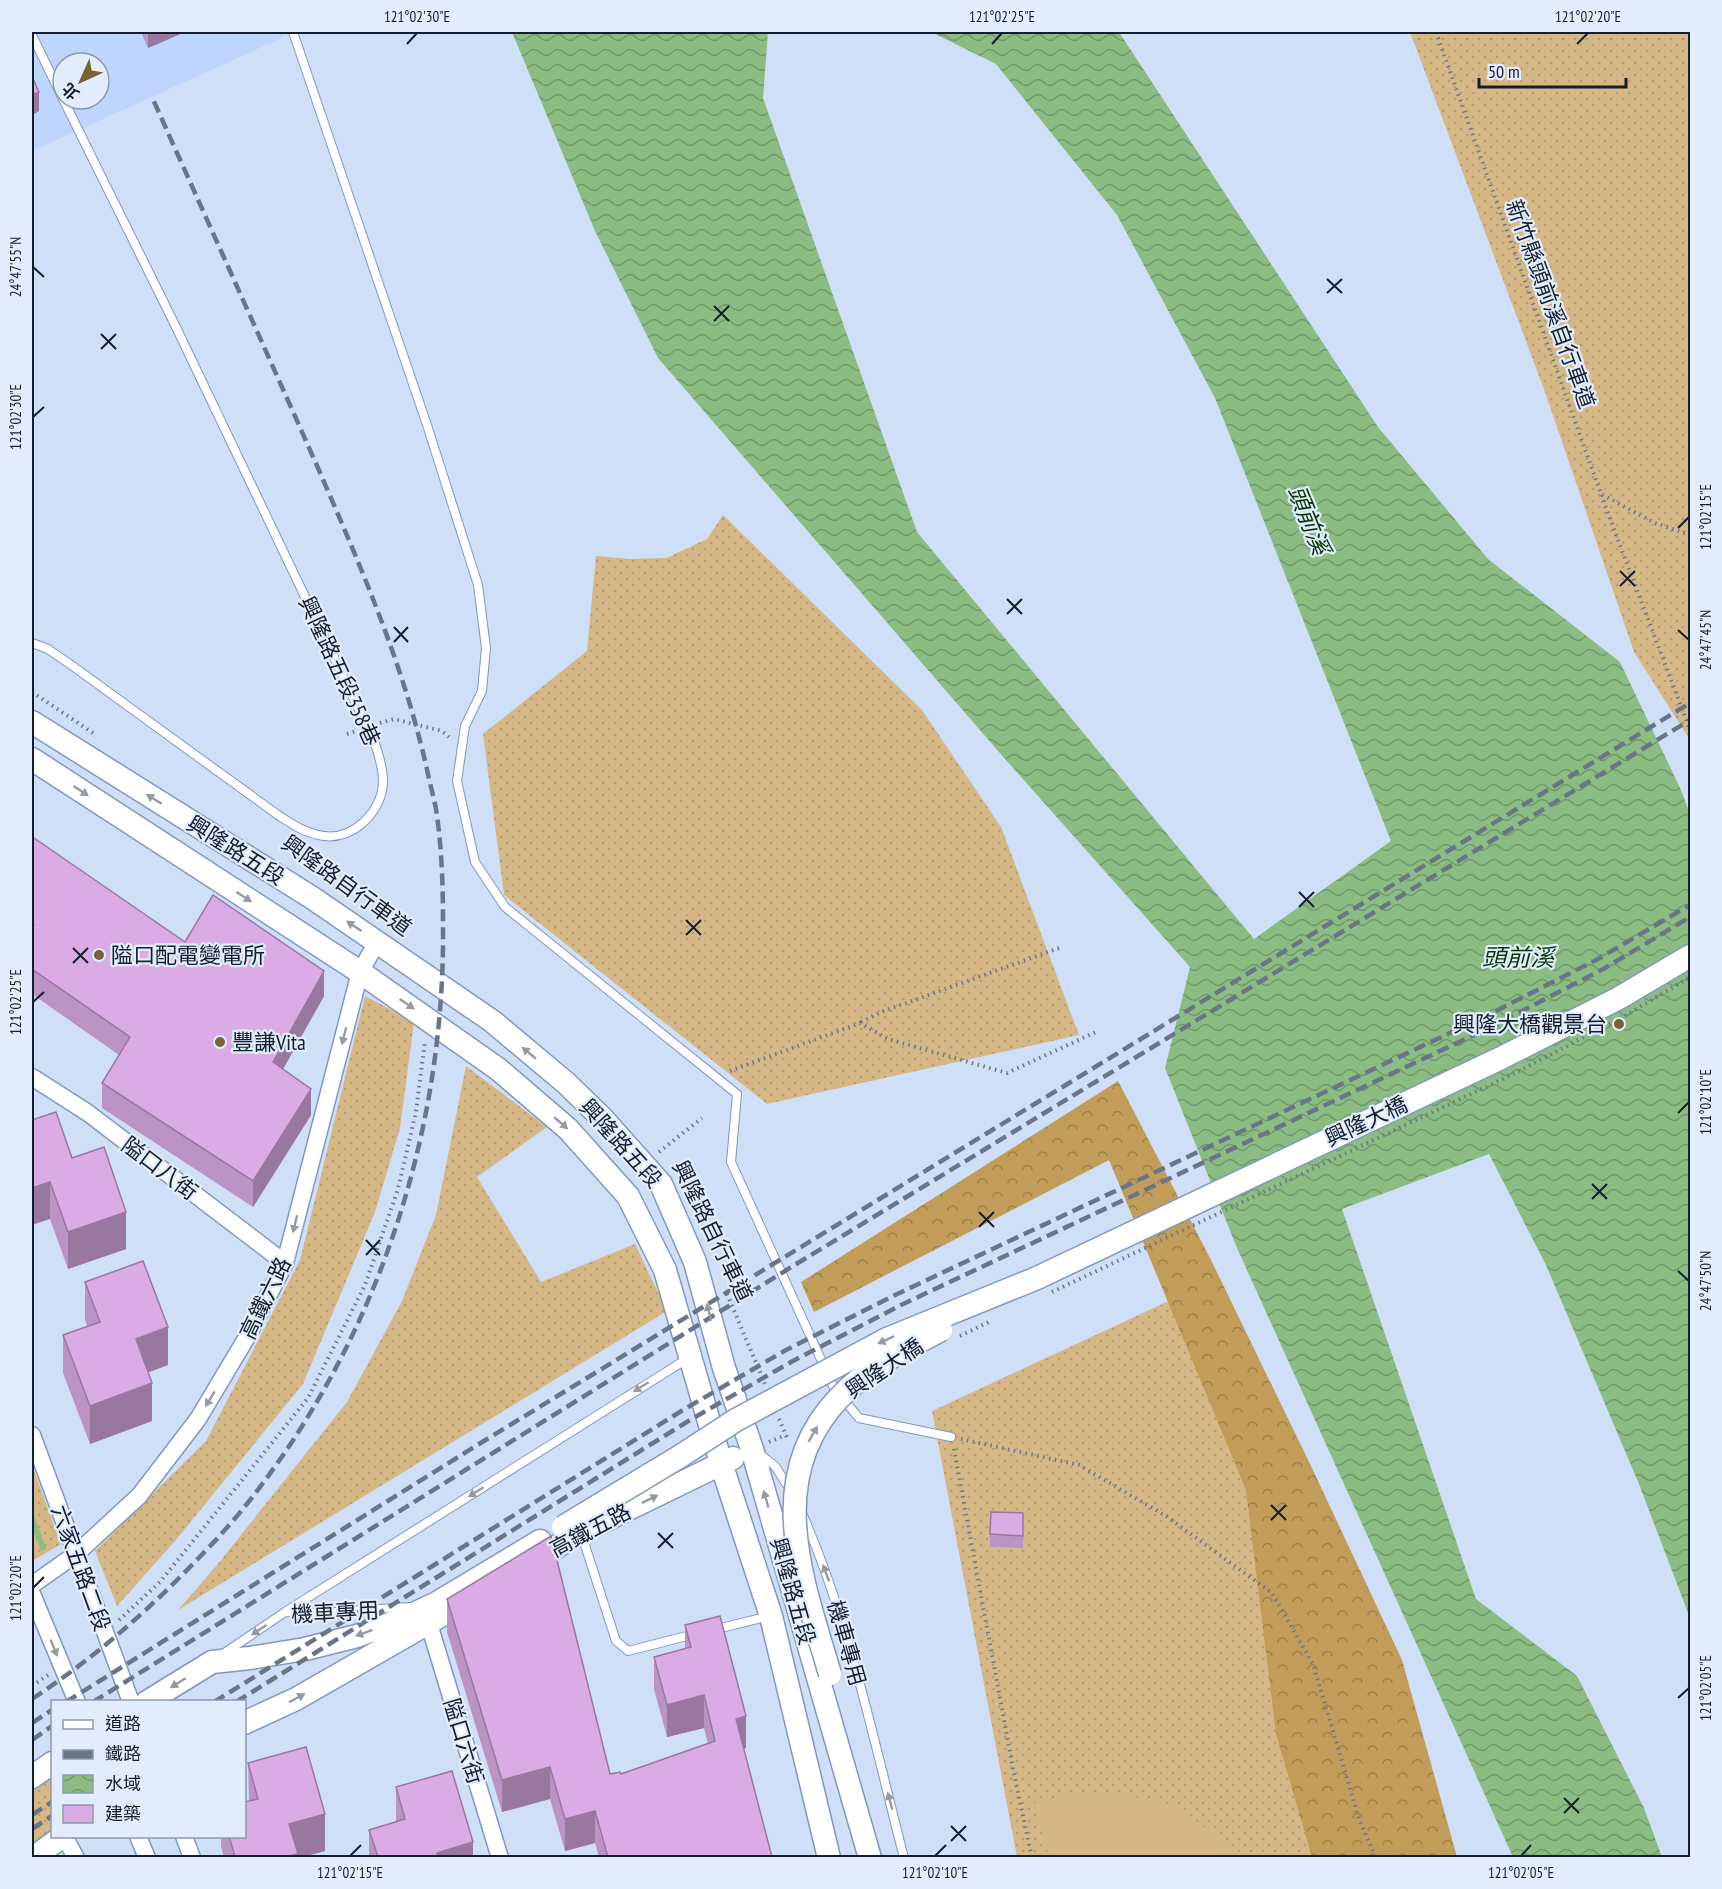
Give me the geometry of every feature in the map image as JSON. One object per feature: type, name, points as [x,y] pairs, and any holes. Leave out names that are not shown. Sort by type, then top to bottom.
[{"type":"street","name":"興隆路五段","points":[[32,722],[311,897],[492,1021],[566,1083],[604,1120],[661,1184],[695,1262],[724,1368],[752,1449],[870,1857]]},
{"type":"street","name":"興隆路五段","points":[[32,759],[360,972],[498,1069],[568,1129],[628,1196],[665,1270],[721,1463],[771,1616],[829,1857]]},
{"type":"street","name":"高鐵六路","points":[[32,1585],[76,1554],[139,1496],[198,1419],[247,1337],[285,1263],[360,972],[377,942]]},
{"type":"street","name":"興隆大橋","points":[[884,1857],[806,1594],[796,1548],[794,1508],[797,1476],[807,1444],[821,1420],[839,1398],[866,1375],[896,1355],[1040,1287],[1501,1058],[1619,998],[1690,956]]},
{"type":"street","name":"隘口八街","points":[[32,1077],[88,1113],[285,1263]]},
{"type":"street","name":"興隆大橋","points":[[437,1603],[572,1529],[736,1420],[887,1339],[1040,1287]]},
{"type":"street","name":"六家五路二段","points":[[32,1435],[131,1700]]},
{"type":"street","name":"高鐵五路","points":[[246,1722],[296,1699],[429,1624],[572,1529],[752,1449]]},
{"type":"street","points":[[32,1594],[77,1700]]},
{"type":"street","points":[[149,1700],[212,1662],[283,1652],[357,1636],[403,1619],[437,1603]]},
{"type":"street","name":"隘口六街","points":[[429,1624],[500,1857]]},
{"type":"street","points":[[32,1777],[51,1764]]},
{"type":"street","points":[[33,1857],[61,1838]]},
{"type":"street","points":[[65,1838],[76,1857]]},
{"type":"street","points":[[139,1838],[147,1857]]},
{"type":"street","points":[[185,1838],[192,1857]]},
{"type":"lane","points":[[293,32],[427,425],[478,585],[486,648],[482,691],[465,726],[458,781],[475,862],[505,907],[737,1094],[731,1162],[834,1388],[858,1418],[951,1437]]},
{"type":"lane","name":"興隆路五段358巷","points":[[32,35],[36,54],[51,79]]},
{"type":"lane","name":"興隆路五段358巷","points":[[32,643],[48,649],[74,666],[303,830],[325,837],[342,835],[357,828],[369,818],[378,803],[383,784],[382,764],[374,741],[175,325],[69,111]]},
{"type":"lane","points":[[285,1612],[690,1356]]},
{"type":"lane","name":"機車專用","points":[[752,1449],[776,1466],[786,1482],[800,1509],[828,1578],[845,1630],[904,1857]]},
{"type":"lane","points":[[572,1529],[616,1641],[628,1651],[771,1616]]},
{"type":"lane","name":"機車專用","points":[[212,1662],[285,1612],[366,1610],[437,1603]]},
{"type":"path","name":"新竹縣頭前溪自行車道","points":[[1437,32],[1601,494],[1690,730]]},
{"type":"path","points":[[1601,494],[1654,523],[1690,535]]},
{"type":"path","points":[[32,693],[99,737]]},
{"type":"path","points":[[376,725],[394,719],[442,732],[462,746]]},
{"type":"path","points":[[347,734],[357,731]]},
{"type":"path","points":[[715,1077],[860,1023],[880,1012],[1062,947]]},
{"type":"path","points":[[1040,1287],[1507,1077],[1625,1016],[1690,977]]},
{"type":"path","points":[[860,1023],[888,1040],[1007,1072],[1098,1031]]},
{"type":"path","points":[[105,1633],[160,1582],[308,1398],[365,1285],[398,1189],[416,1112],[425,1034]]},
{"type":"path","name":"興隆路自行車道","points":[[660,1159],[656,1154],[702,1118]]},
{"type":"path","name":"興隆路自行車道","points":[[723,1285],[767,1390]]},
{"type":"path","points":[[957,1337],[990,1322]]},
{"type":"path","points":[[776,1411],[789,1443]]},
{"type":"path","points":[[1032,1857],[951,1437],[1079,1465],[1166,1516],[1272,1593],[1313,1664],[1360,1822],[1376,1857]]},
{"type":"shaded area","points":[[32,32],[282,32],[284,37],[32,151]]},
{"type":"shaded area","points":[[1410,32],[1690,32],[1690,740],[1634,652],[1545,392]]},
{"type":"shaded area","points":[[723,515],[922,710],[1001,827],[1079,1035],[767,1104],[504,895],[483,734],[587,651],[596,556],[630,559],[666,558],[707,539]]},
{"type":"shaded area","points":[[365,996],[414,1022],[400,1128],[375,1212],[303,1384],[175,1541],[117,1606],[95,1551],[206,1441],[300,1260]]},
{"type":"shaded area","points":[[466,1066],[547,1127],[477,1177],[541,1282],[635,1244],[667,1311],[178,1610],[217,1565],[347,1402],[402,1301],[436,1215]]},
{"type":"shaded area","points":[[1218,1278],[1428,1857],[1017,1857],[932,1411]]},
{"type":"shaded area","points":[[32,1465],[61,1544],[32,1561]]},
{"type":"shaded area","points":[[51,1778],[51,1836],[32,1848],[32,1791]]},
{"type":"shaded area","points":[[1078,1793],[1126,1795],[1180,1807],[1238,1857],[1049,1857],[1034,1803]]},
{"type":"green space","points":[[1118,1081],[1211,1260],[1402,1660],[1457,1857],[1312,1857],[1276,1734],[1246,1490],[1109,1160],[814,1312],[801,1282]]},
{"type":"water","name":"頭前溪","points":[[512,32],[768,32],[763,98],[917,532],[1254,939],[1391,841],[1215,398],[1117,215],[996,64],[931,32],[1119,32],[1378,427],[1488,559],[1620,662],[1681,790],[1690,814],[1690,1618],[1639,1484],[1546,1265],[1489,1154],[1342,1209],[1476,1599],[1577,1676],[1644,1808],[1662,1857],[1513,1857],[1237,1248],[1165,1068],[1190,967],[1005,759],[658,358],[595,231]]},
{"type":"building","points":[[32,76],[39,92],[32,95]]},
{"type":"building","points":[[34,838],[185,942],[213,895],[324,971],[273,1062],[311,1089],[253,1181],[102,1083],[130,1037],[32,969],[32,929],[34,925],[32,923],[32,841]]},
{"type":"building","points":[[56,1112],[72,1158],[104,1147],[126,1212],[68,1232],[50,1182],[32,1188],[32,1120]]},
{"type":"building","points":[[143,1261],[168,1327],[136,1339],[152,1383],[90,1406],[63,1335],[100,1322],[85,1282]]},
{"type":"building","points":[[991,1512],[1023,1513],[1023,1536],[990,1534]]},
{"type":"building","points":[[551,1536],[610,1774],[620,1772],[621,1774],[715,1741],[704,1695],[667,1705],[654,1657],[691,1647],[685,1625],[720,1616],[746,1716],[736,1719],[772,1857],[608,1857],[595,1811],[565,1819],[550,1767],[502,1780],[447,1599]]},
{"type":"building","points":[[306,1747],[325,1814],[289,1824],[298,1854],[285,1857],[235,1857],[230,1838],[246,1838],[246,1802],[258,1799],[248,1763]]},
{"type":"building","points":[[452,1771],[473,1842],[437,1853],[438,1857],[378,1857],[369,1830],[405,1819],[396,1787]]},
{"type":"waterway","points":[[32,1519],[43,1548]]},
{"type":"railway","points":[[32,1699],[71,1672],[144,1612],[219,1537],[248,1503],[300,1429],[338,1363],[370,1295],[397,1224],[417,1152],[432,1077],[441,1002],[443,897],[438,824],[426,765],[405,688],[379,614],[334,504],[152,97]]},
{"type":"railway","points":[[69,1700],[479,1444],[1690,703]]},
{"type":"railway","points":[[96,1700],[793,1266],[1690,720]]},
{"type":"railway","points":[[217,1700],[683,1410],[786,1350],[893,1296],[1488,1015],[1598,959],[1690,905]]},
{"type":"railway","points":[[239,1700],[690,1420],[791,1362],[901,1305],[1493,1026],[1605,968],[1690,917]]},
{"type":"railway","points":[[32,1723],[51,1711]]},
{"type":"railway","points":[[32,1740],[51,1727]]},
{"type":"railway","points":[[32,1815],[51,1803]]},
{"type":"railway","points":[[32,1829],[51,1817]]},
{"type":"place","name":"隘口配電變電所","points":[[99,955]]},
{"type":"place","name":"興隆大橋觀景台","points":[[1619,1024]]},
{"type":"place","name":"豐謙Vita","points":[[220,1042]]}]
